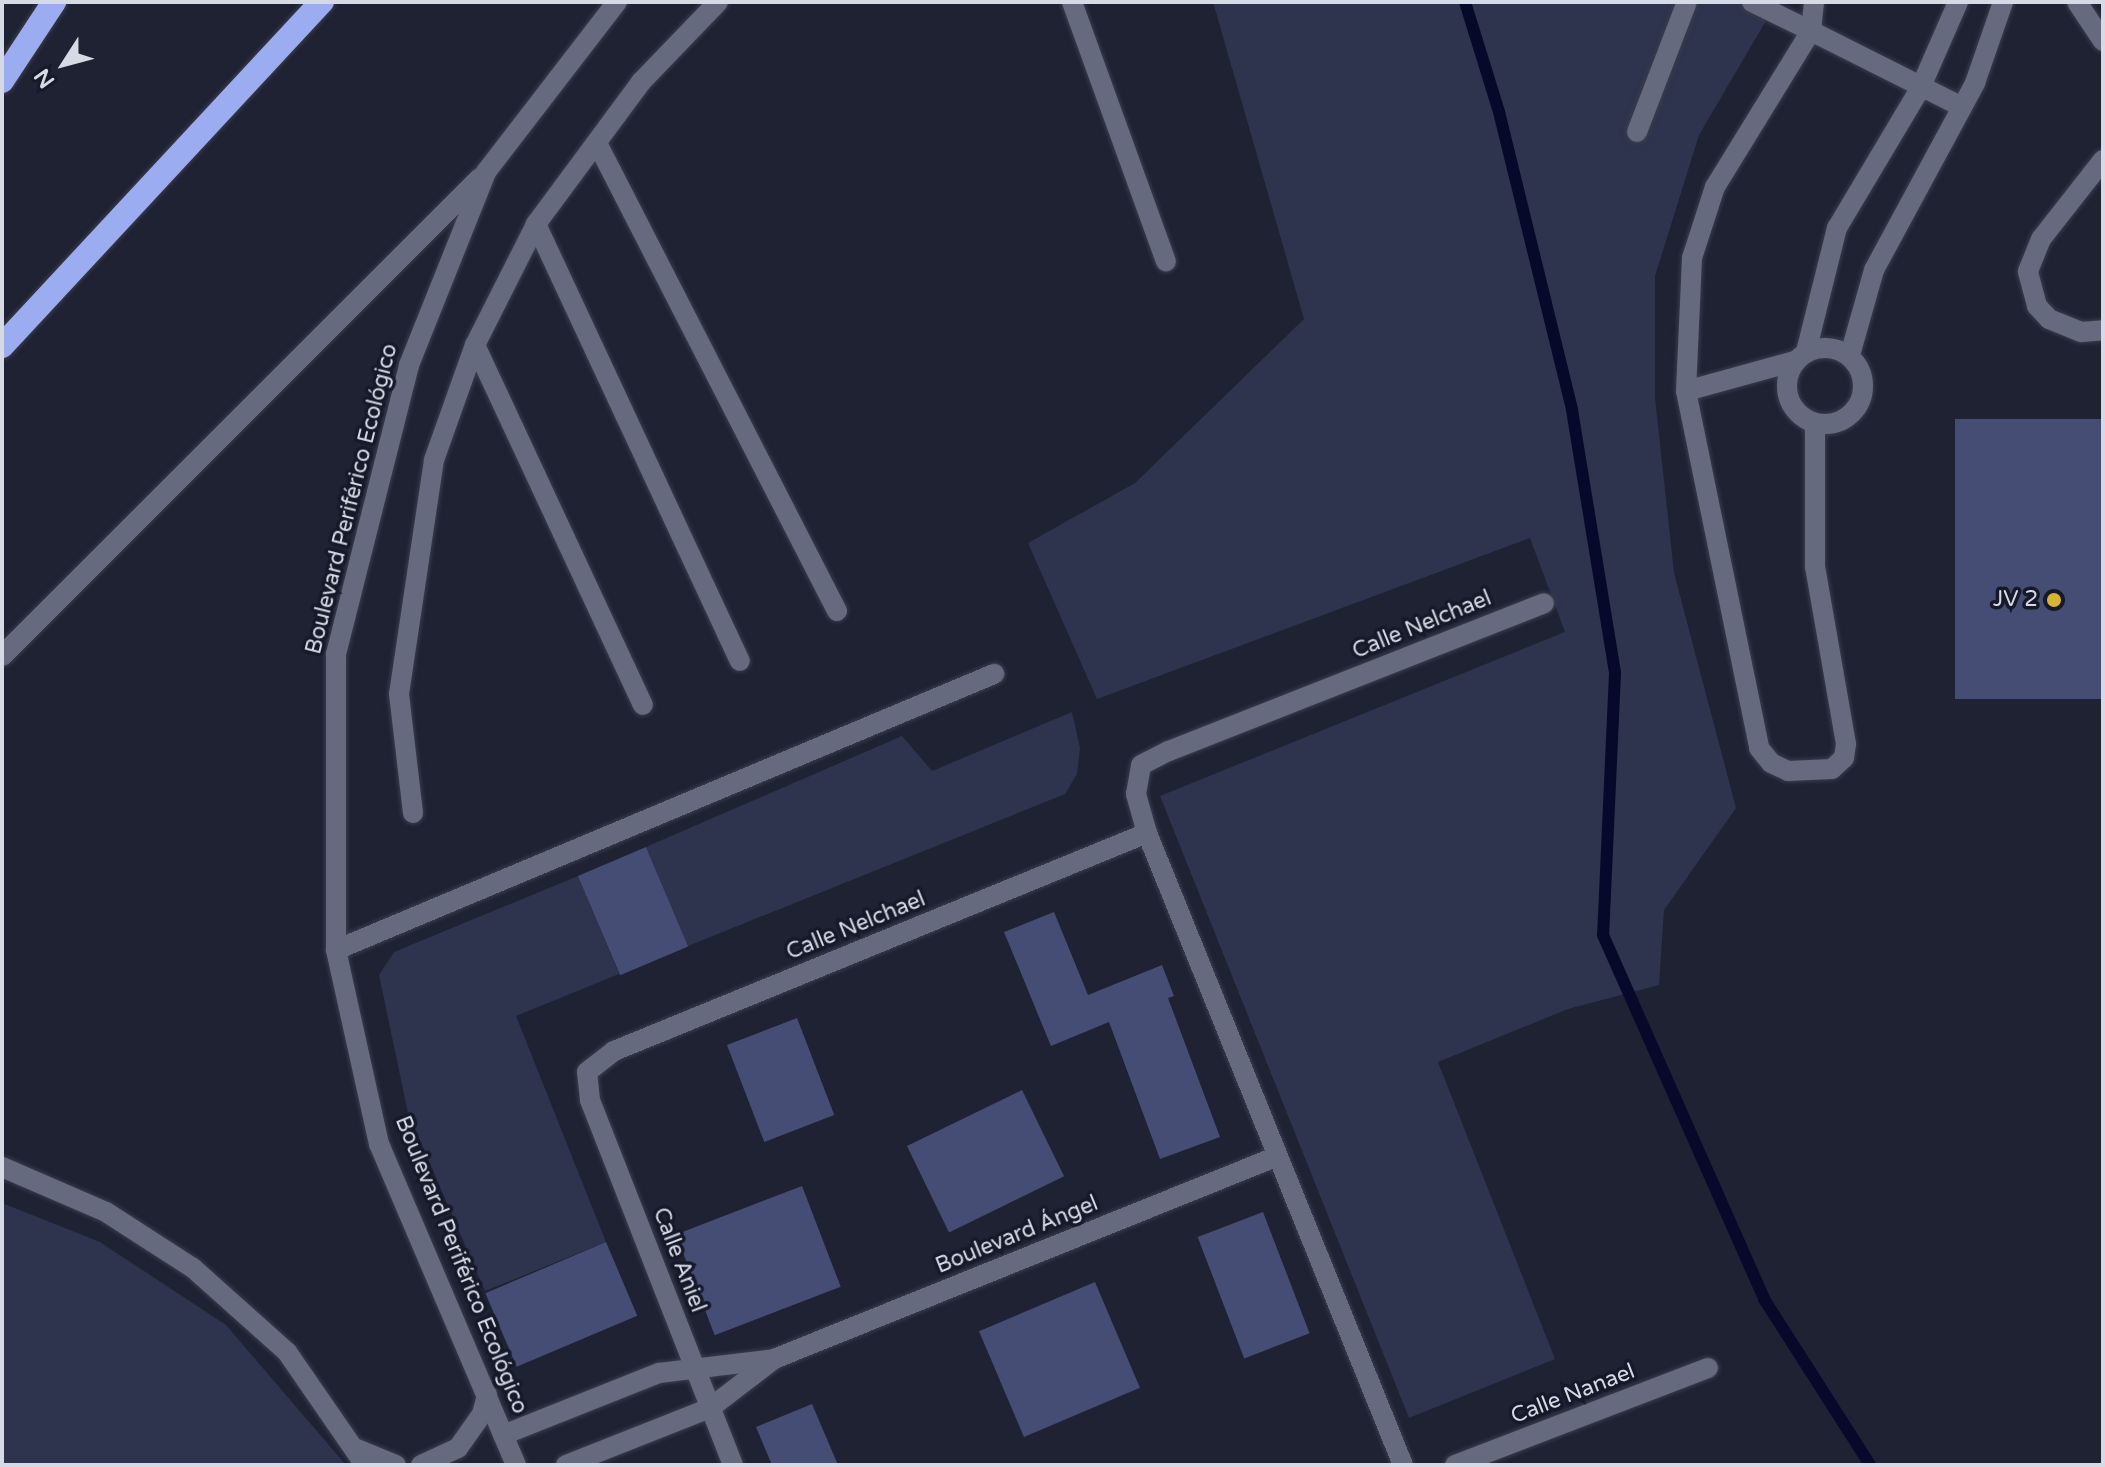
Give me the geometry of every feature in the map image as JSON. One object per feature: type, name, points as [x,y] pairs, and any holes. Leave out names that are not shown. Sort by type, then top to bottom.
[{"type":"highway","points":[[2,81],[54,2]]},
{"type":"highway","points":[[2,346],[322,2]]},
{"type":"street","name":"Boulevard Periférico Ecológico","points":[[516,1465],[379,1144],[336,950],[336,654],[409,365],[486,172],[617,2]]},
{"type":"street","points":[[413,813],[399,694],[434,460],[475,345],[536,224],[641,82],[718,2]]},
{"type":"street","points":[[1072,2],[1166,262]]},
{"type":"street","points":[[1637,132],[1687,2]]},
{"type":"street","points":[[1752,2],[1920,89],[1962,107]]},
{"type":"street","points":[[1814,2],[1811,31],[1715,187],[1692,258],[1686,391],[1759,748],[1771,763],[1788,771],[1832,769],[1844,758],[1846,744],[1815,567],[1815,424]]},
{"type":"street","points":[[1958,2],[1920,89],[1837,228],[1801,356],[1787,390],[1801,416],[1815,424],[1844,420],[1856,410],[1864,382],[1850,355],[1874,270],[1962,107],[2003,2]]},
{"type":"street","points":[[2077,2],[2103,41]]},
{"type":"street","points":[[597,143],[837,611]]},
{"type":"street","points":[[2103,160],[2041,239],[2028,272],[2037,306],[2049,319],[2082,332],[2103,330]]},
{"type":"street","points":[[2,656],[486,172]]},
{"type":"street","points":[[536,224],[740,661]]},
{"type":"street","points":[[475,345],[643,705]]},
{"type":"street","points":[[1686,391],[1821,347],[1850,355]]},
{"type":"street","name":"Calle Nelchael","points":[[587,1072],[614,1051],[1147,833],[1136,794],[1141,765],[1544,603]]},
{"type":"street","points":[[336,950],[994,674]]},
{"type":"street","points":[[1147,833],[1403,1465]]},
{"type":"street","name":"Calle Aniel","points":[[587,1072],[590,1100],[733,1465]]},
{"type":"street","name":"Boulevard Ángel","points":[[566,1465],[710,1408],[774,1359],[1278,1156]]},
{"type":"street","points":[[2,1167],[106,1212],[193,1268],[287,1352],[361,1457],[396,1465]]},
{"type":"street","name":"Boulevard Ángel","points":[[503,1435],[659,1373],[695,1366],[774,1359]]},
{"type":"street","name":"Calle Nanael","points":[[1455,1465],[1708,1368]]},
{"type":"street","points":[[421,1465],[458,1448],[482,1414],[487,1395]]},
{"type":"shaded area","points":[[1213,2],[1777,2],[1699,135],[1655,276],[1655,398],[1674,573],[1736,808],[1664,910],[1659,985],[1568,1009],[1438,1062],[1555,1359],[1409,1418],[1160,796],[1565,632],[1530,538],[1097,699],[1028,543],[1135,483],[1304,319]]},
{"type":"shaded area","points":[[1072,712],[1080,748],[1077,774],[1065,794],[688,946],[646,847],[902,736],[932,771]]},
{"type":"shaded area","points":[[578,876],[619,974],[516,1016],[606,1242],[485,1291],[408,1113],[379,975],[394,952]]},
{"type":"shaded area","points":[[2,1203],[100,1242],[226,1325],[346,1465],[2,1465]]},
{"type":"building","points":[[1955,419],[2103,419],[2103,699],[1955,699]]},
{"type":"building","points":[[646,847],[688,946],[620,975],[578,876]]},
{"type":"building","points":[[1054,912],[1088,995],[1162,965],[1174,996],[1168,998],[1220,1137],[1160,1159],[1109,1022],[1051,1046],[1004,932]]},
{"type":"building","points":[[797,1018],[834,1115],[764,1142],[727,1045]]},
{"type":"building","points":[[1022,1090],[1064,1176],[949,1232],[907,1146]]},
{"type":"building","points":[[802,1186],[841,1287],[715,1335],[676,1234]]},
{"type":"building","points":[[1263,1212],[1310,1333],[1244,1358],[1198,1237]]},
{"type":"building","points":[[606,1242],[637,1316],[517,1367],[485,1293]]},
{"type":"building","points":[[1095,1282],[1140,1388],[1024,1437],[979,1331]]},
{"type":"building","points":[[812,1404],[838,1465],[772,1465],[756,1427]]},
{"type":"waterway","points":[[1465,2],[1499,112],[1572,410],[1615,673],[1603,935],[1764,1299],[1870,1465]]},
{"type":"place","name":"JV 2","points":[[2054,600]]}]
